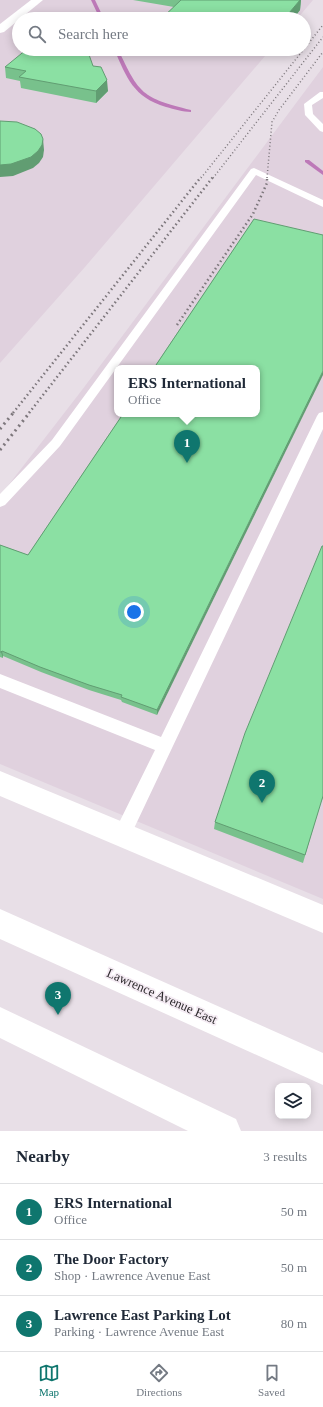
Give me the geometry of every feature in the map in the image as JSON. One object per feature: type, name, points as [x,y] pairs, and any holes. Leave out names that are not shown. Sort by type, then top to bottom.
[{"type":"main road","points":[[21,12],[38,0]]},
{"type":"main road","points":[[3,25],[12,19]]},
{"type":"main road","points":[[0,783],[323,919]]},
{"type":"main road","name":"Lawrence Avenue East","points":[[0,924],[323,1069]]},
{"type":"main road","points":[[0,1022],[224,1131]]},
{"type":"lane","points":[[323,94],[308,104],[309,115],[323,129]]},
{"type":"lane","points":[[0,502],[56,443],[254,171],[323,204]]},
{"type":"lane","points":[[122,835],[323,416]]},
{"type":"lane","points":[[0,681],[164,746]]},
{"type":"shaded area","points":[[0,0],[313,0],[303,12],[12,12],[12,56],[265,56],[85,267],[0,363]]},
{"type":"shaded area","points":[[323,67],[323,899],[0,764],[0,496],[82,390]]},
{"type":"building","points":[[181,0],[300,0],[290,12],[168,12]]},
{"type":"building","points":[[18,56],[89,56],[93,66],[101,67],[107,80],[96,91],[19,77],[26,71],[5,67]]},
{"type":"building","points":[[0,121],[17,122],[35,129],[41,134],[43,139],[42,145],[38,151],[31,157],[11,164],[0,165]]},
{"type":"building","points":[[254,219],[323,235],[323,371],[157,710],[121,697],[122,695],[89,685],[2,651],[0,652],[0,545],[28,555],[121,417],[260,417],[260,365],[156,365]]},
{"type":"building","points":[[322,546],[323,796],[305,855],[215,822],[245,733]]},
{"type":"waterway","points":[[93,0],[99,12]]},
{"type":"waterway","points":[[119,56],[129,77],[141,93],[149,99],[159,103],[189,111]]},
{"type":"waterway","points":[[307,161],[323,173]]},
{"type":"railway","points":[[311,40],[323,25]]},
{"type":"railway","points":[[311,52],[323,37]]},
{"type":"railway","points":[[267,178],[272,122],[279,110],[323,52]]},
{"type":"railway","points":[[201,178],[298,56]]},
{"type":"railway","points":[[213,178],[308,56]]},
{"type":"railway","points":[[13,413],[201,177]]},
{"type":"railway","points":[[29,413],[213,177]]},
{"type":"railway","points":[[177,325],[253,214],[267,183],[267,178]]},
{"type":"railway","points":[[0,429],[14,412]]},
{"type":"railway","points":[[0,450],[30,412]]},
{"type":"place","name":"ERS International","points":[[187,463]]},
{"type":"place","name":"The Door Factory","points":[[262,803]]},
{"type":"place","name":"Lawrence East Parking Lot","points":[[58,1015]]}]
